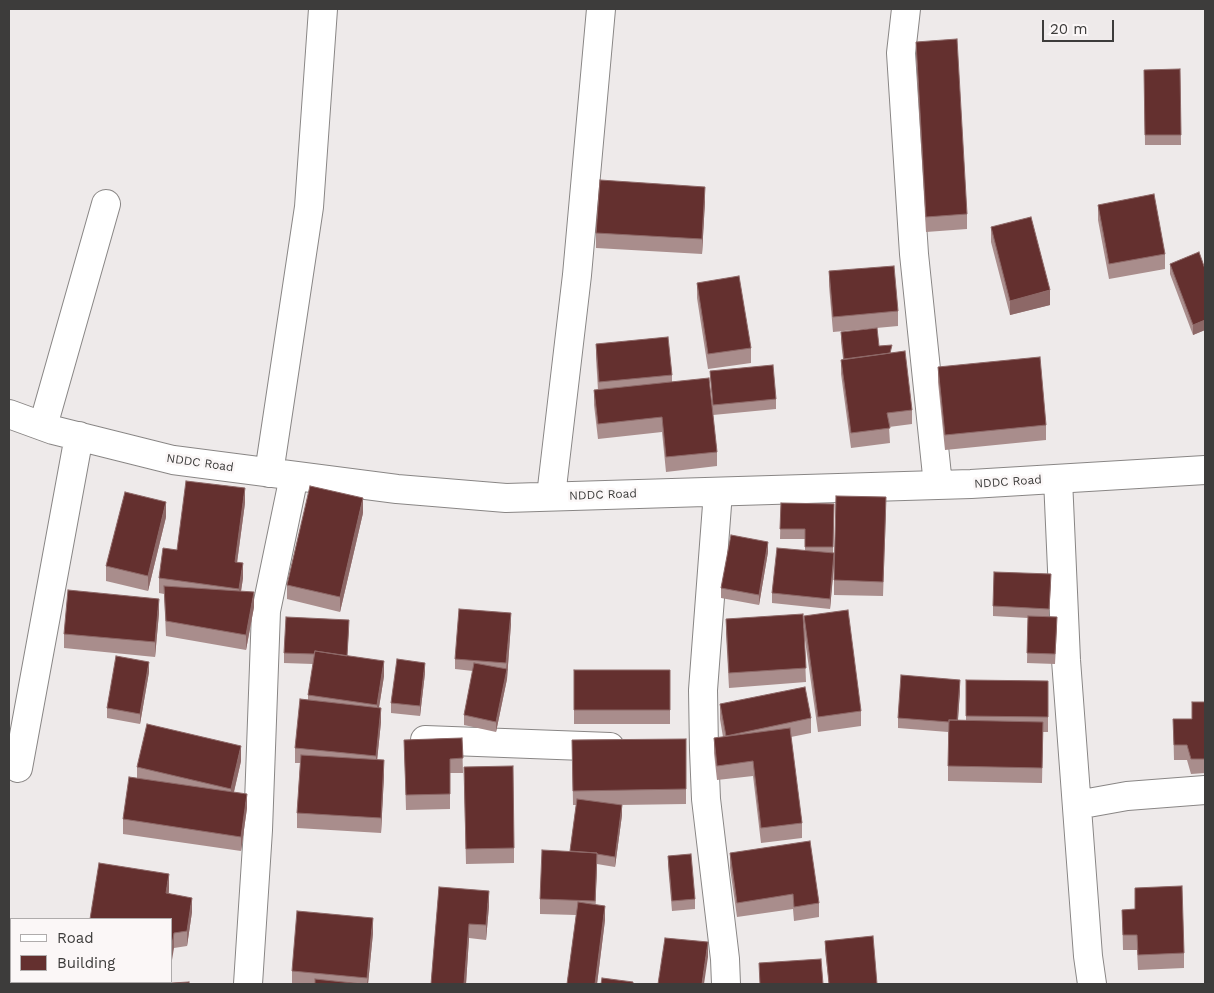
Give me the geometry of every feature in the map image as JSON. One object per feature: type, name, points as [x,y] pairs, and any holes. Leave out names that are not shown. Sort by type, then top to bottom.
[{"type":"street","points":[[248,984],[258,830],[266,611],[309,207],[323,9]]},
{"type":"street","points":[[551,496],[577,275],[601,9]]},
{"type":"street","points":[[906,9],[901,52],[914,254],[938,485]]},
{"type":"street","points":[[43,426],[106,204]]},
{"type":"street","name":"NDDC Road","points":[[9,414],[43,426],[172,460],[397,489],[506,498],[938,485],[1205,470]]},
{"type":"street","points":[[18,768],[79,436]]},
{"type":"street","points":[[1058,479],[1066,660],[1088,956],[1092,984]]},
{"type":"street","points":[[718,492],[704,690],[704,750],[706,799],[725,959],[726,984]]},
{"type":"street","points":[[421,740],[636,747]]},
{"type":"street","points":[[675,749],[704,750]]},
{"type":"street","points":[[1077,805],[1127,796],[1205,790]]},
{"type":"building","points":[[957,39],[967,214],[926,217],[916,42]]},
{"type":"building","points":[[1180,69],[1181,135],[1145,135],[1144,70]]},
{"type":"building","points":[[600,180],[705,187],[702,239],[596,233]]},
{"type":"building","points":[[1154,194],[1165,254],[1109,264],[1098,205]]},
{"type":"building","points":[[1031,217],[1050,290],[1010,301],[991,227]]},
{"type":"building","points":[[1199,252],[1205,269],[1205,320],[1193,325],[1170,264]]},
{"type":"building","points":[[894,266],[898,311],[833,317],[829,271]]},
{"type":"building","points":[[739,276],[751,348],[708,354],[697,283]]},
{"type":"building","points":[[877,328],[879,346],[892,345],[890,353],[844,359],[841,332]]},
{"type":"building","points":[[668,337],[672,375],[599,382],[596,344]]},
{"type":"building","points":[[905,351],[912,410],[887,413],[890,428],[851,433],[841,360]]},
{"type":"building","points":[[1040,357],[1046,425],[945,435],[938,367]]},
{"type":"building","points":[[773,365],[776,399],[713,405],[710,371]]},
{"type":"building","points":[[709,378],[717,452],[666,457],[662,417],[598,424],[594,390]]},
{"type":"building","points":[[186,481],[245,488],[235,562],[243,563],[239,589],[159,578],[163,548],[177,550]]},
{"type":"building","points":[[310,486],[363,498],[340,597],[287,585]]},
{"type":"building","points":[[125,492],[166,502],[148,576],[106,566]]},
{"type":"building","points":[[836,496],[886,497],[883,582],[834,580]]},
{"type":"building","points":[[781,503],[834,504],[833,547],[805,547],[805,529],[780,529]]},
{"type":"building","points":[[731,535],[768,542],[759,595],[721,588]]},
{"type":"building","points":[[777,548],[834,553],[830,599],[772,593]]},
{"type":"building","points":[[994,572],[1051,574],[1049,609],[993,606]]},
{"type":"building","points":[[164,586],[254,592],[246,635],[166,621]]},
{"type":"building","points":[[68,590],[159,599],[155,642],[64,634]]},
{"type":"building","points":[[459,609],[511,613],[506,663],[455,659]]},
{"type":"building","points":[[848,610],[861,711],[818,717],[804,616]]},
{"type":"building","points":[[803,614],[806,668],[729,673],[726,619]]},
{"type":"building","points":[[1028,616],[1057,617],[1055,654],[1027,653]]},
{"type":"building","points":[[286,617],[349,620],[347,656],[315,651],[314,654],[284,653]]},
{"type":"building","points":[[315,651],[384,661],[377,705],[308,695]]},
{"type":"building","points":[[116,656],[149,662],[140,714],[107,708]]},
{"type":"building","points":[[397,659],[425,663],[420,706],[391,703]]},
{"type":"building","points":[[474,663],[507,669],[496,722],[464,715]]},
{"type":"building","points":[[574,670],[670,670],[670,710],[574,710]]},
{"type":"building","points":[[901,675],[960,680],[957,720],[949,720],[949,722],[898,718]]},
{"type":"building","points":[[966,680],[1048,681],[1048,717],[966,716]]},
{"type":"building","points":[[805,687],[811,718],[726,736],[720,704]]},
{"type":"building","points":[[300,699],[381,708],[376,756],[295,748]]},
{"type":"building","points":[[1192,702],[1205,702],[1205,759],[1191,759],[1187,745],[1174,745],[1173,719],[1192,719]]},
{"type":"building","points":[[949,720],[1043,722],[1042,768],[948,766]]},
{"type":"building","points":[[147,724],[241,746],[231,789],[137,767]]},
{"type":"building","points":[[790,728],[802,823],[761,828],[753,761],[717,766],[714,738]]},
{"type":"building","points":[[462,738],[463,758],[450,759],[450,794],[406,795],[404,740]]},
{"type":"building","points":[[686,739],[686,789],[573,791],[572,740]]},
{"type":"building","points":[[301,755],[384,760],[381,818],[297,813]]},
{"type":"building","points":[[513,766],[514,848],[466,849],[464,767]]},
{"type":"building","points":[[129,777],[247,794],[241,837],[123,819]]},
{"type":"building","points":[[577,799],[622,805],[615,857],[597,853],[570,851]]},
{"type":"building","points":[[810,841],[819,903],[794,907],[793,894],[737,903],[730,853]]},
{"type":"building","points":[[542,850],[597,853],[595,901],[540,899]]},
{"type":"building","points":[[691,854],[695,899],[672,901],[668,856]]},
{"type":"building","points":[[99,863],[169,874],[166,893],[192,898],[187,931],[174,933],[172,945],[172,918],[90,918]]},
{"type":"building","points":[[1182,886],[1184,953],[1138,955],[1137,935],[1123,935],[1122,910],[1135,909],[1135,888]]},
{"type":"building","points":[[439,887],[489,891],[486,925],[469,924],[464,984],[431,984]]},
{"type":"building","points":[[578,902],[605,906],[595,984],[567,984]]},
{"type":"building","points":[[297,911],[373,918],[367,978],[292,971]]},
{"type":"building","points":[[873,936],[877,984],[829,984],[825,941]]},
{"type":"building","points":[[665,938],[708,942],[702,984],[658,984]]},
{"type":"building","points":[[821,959],[823,984],[760,984],[759,963]]},
{"type":"building","points":[[602,978],[633,982],[633,984],[601,984]]},
{"type":"building","points":[[315,979],[362,984],[315,984]]},
{"type":"building","points":[[189,982],[189,984],[155,984]]}]
